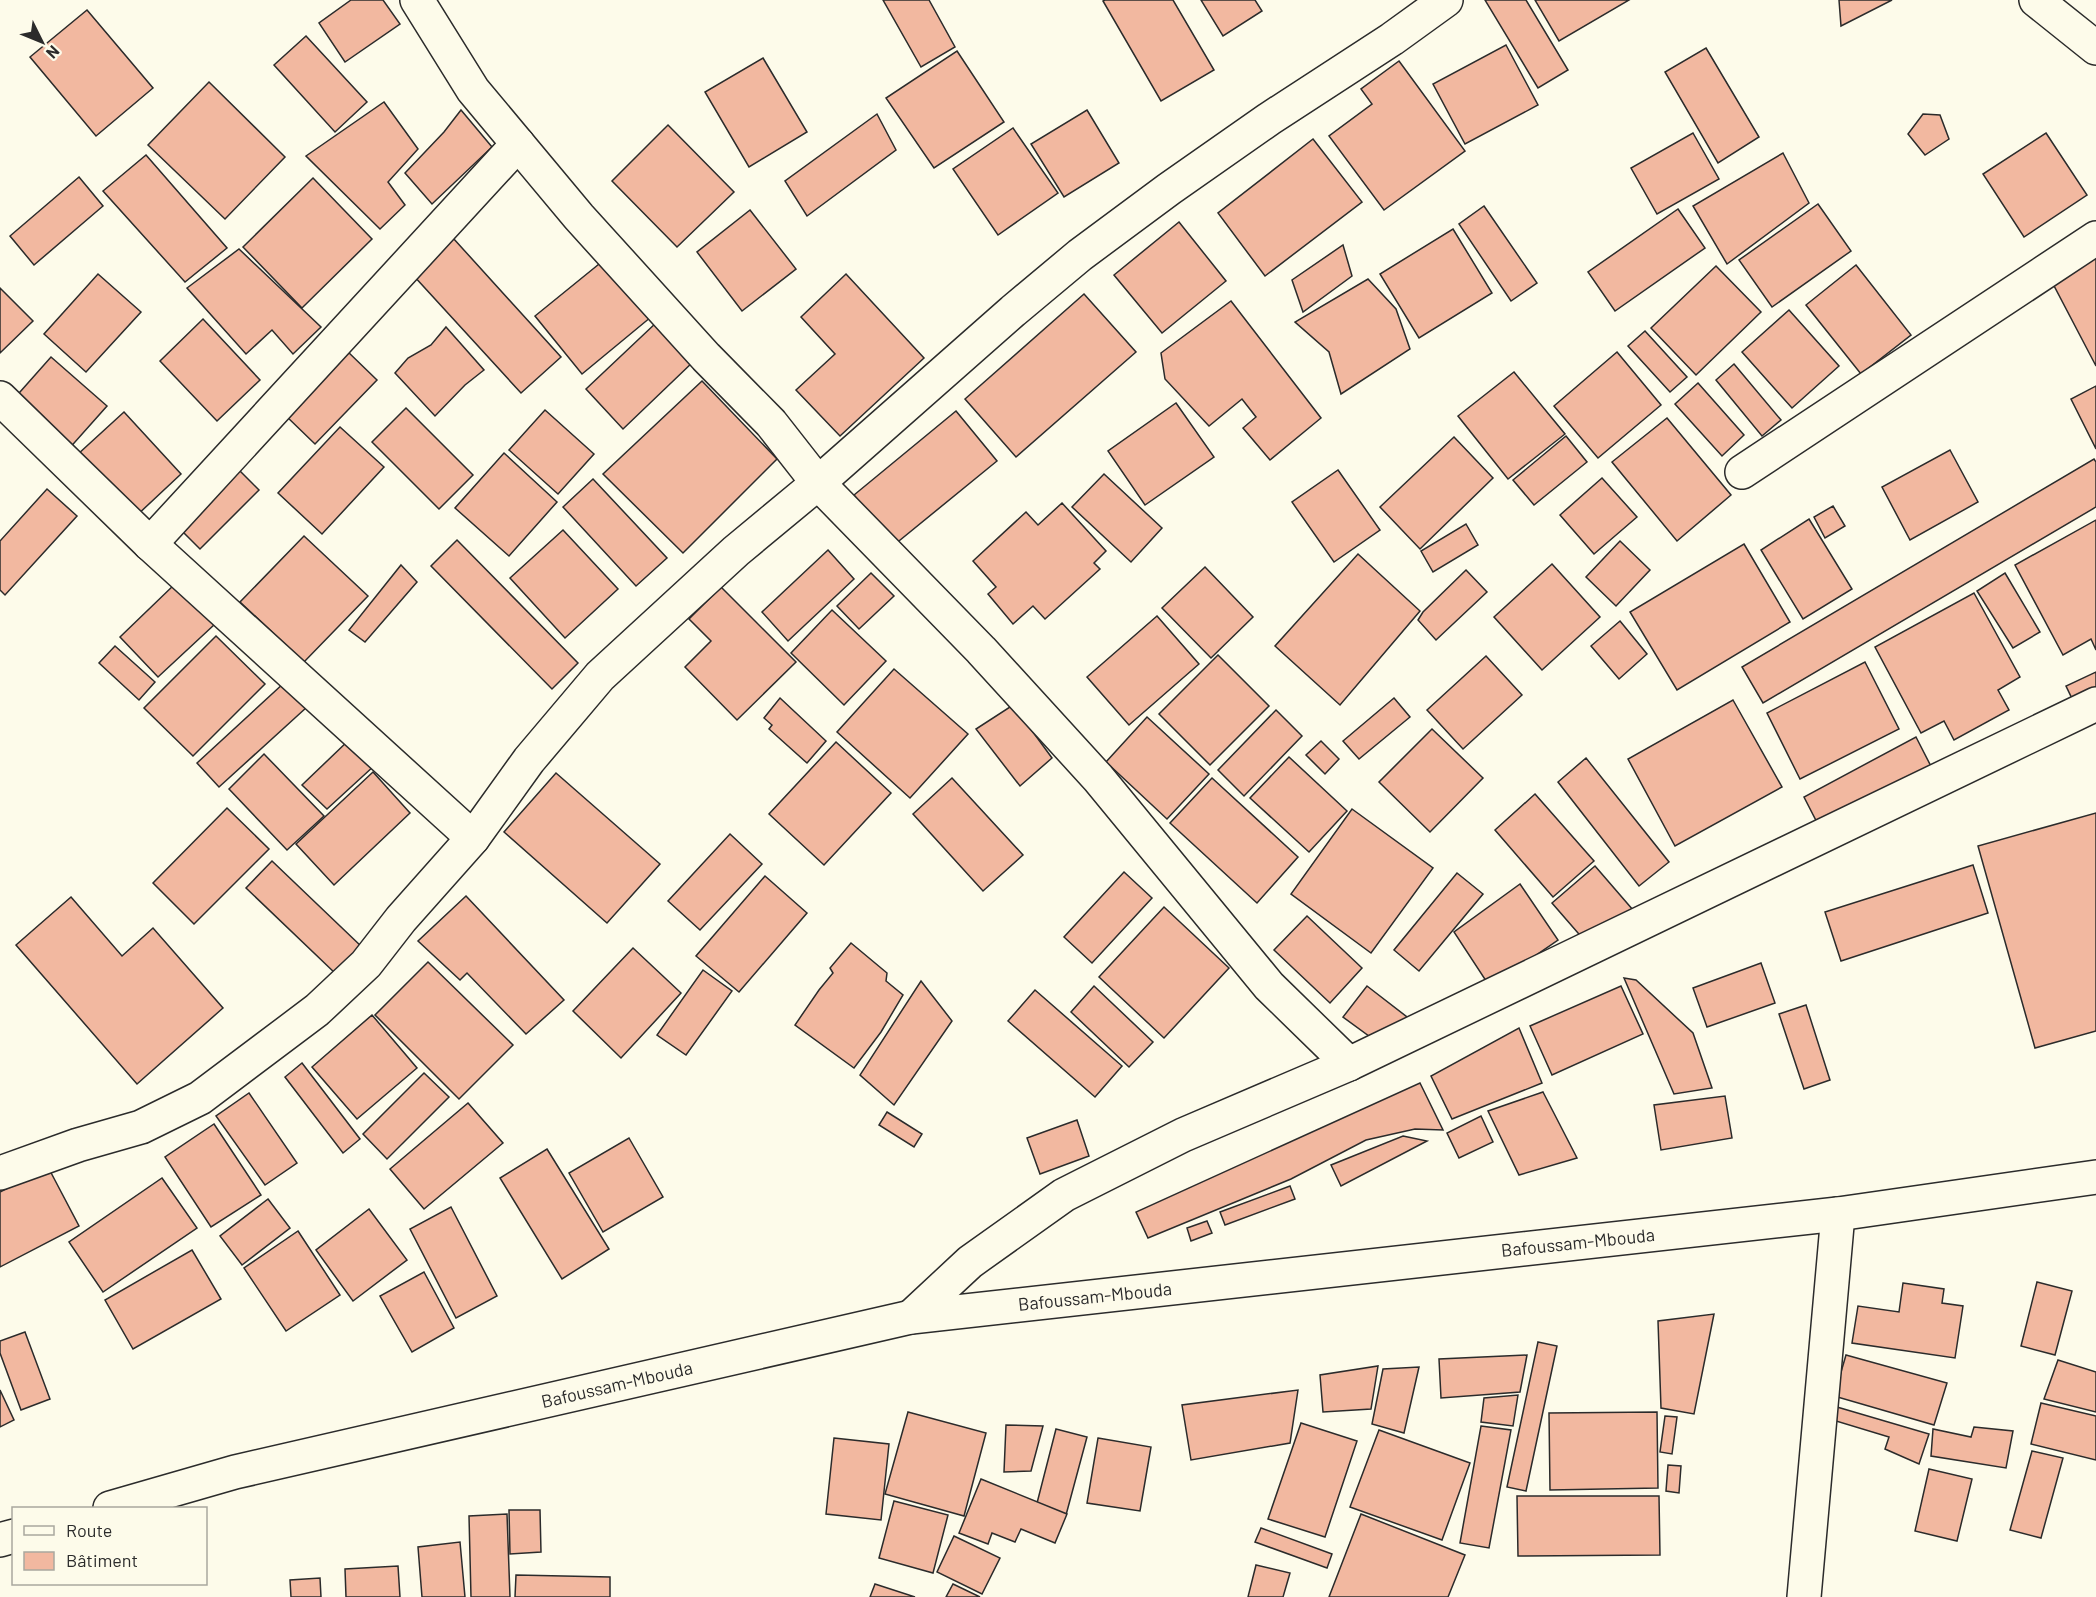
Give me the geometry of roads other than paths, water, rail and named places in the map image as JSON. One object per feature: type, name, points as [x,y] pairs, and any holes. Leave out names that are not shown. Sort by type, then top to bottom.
[{"type":"main road","points":[[417,0],[473,90],[579,217],[706,357],[771,423],[818,483],[981,650],[1098,778],[1269,986],[1349,1064]]},
{"type":"main road","points":[[0,1173],[78,1145],[141,1127],[200,1098],[317,1010],[366,964],[473,838],[529,760],[600,676],[736,551],[818,483],[1012,311],[1080,255],[1178,182],[1269,119],[1392,39],[1446,0]]},
{"type":"main road","points":[[2036,0],[2096,48]]},
{"type":"main road","points":[[150,544],[518,144]]},
{"type":"main road","points":[[1742,472],[2096,238]]},
{"type":"main road","points":[[0,398],[150,544],[473,838]]},
{"type":"main road","points":[[911,1317],[969,1262],[1064,1195],[1183,1135],[1349,1064],[2096,704]]},
{"type":"main road","name":"Bafoussam-Mbouda","points":[[117,1507],[235,1473],[911,1317],[1838,1214],[2096,1177]]},
{"type":"main road","points":[[1804,1597],[1838,1214]]}]
